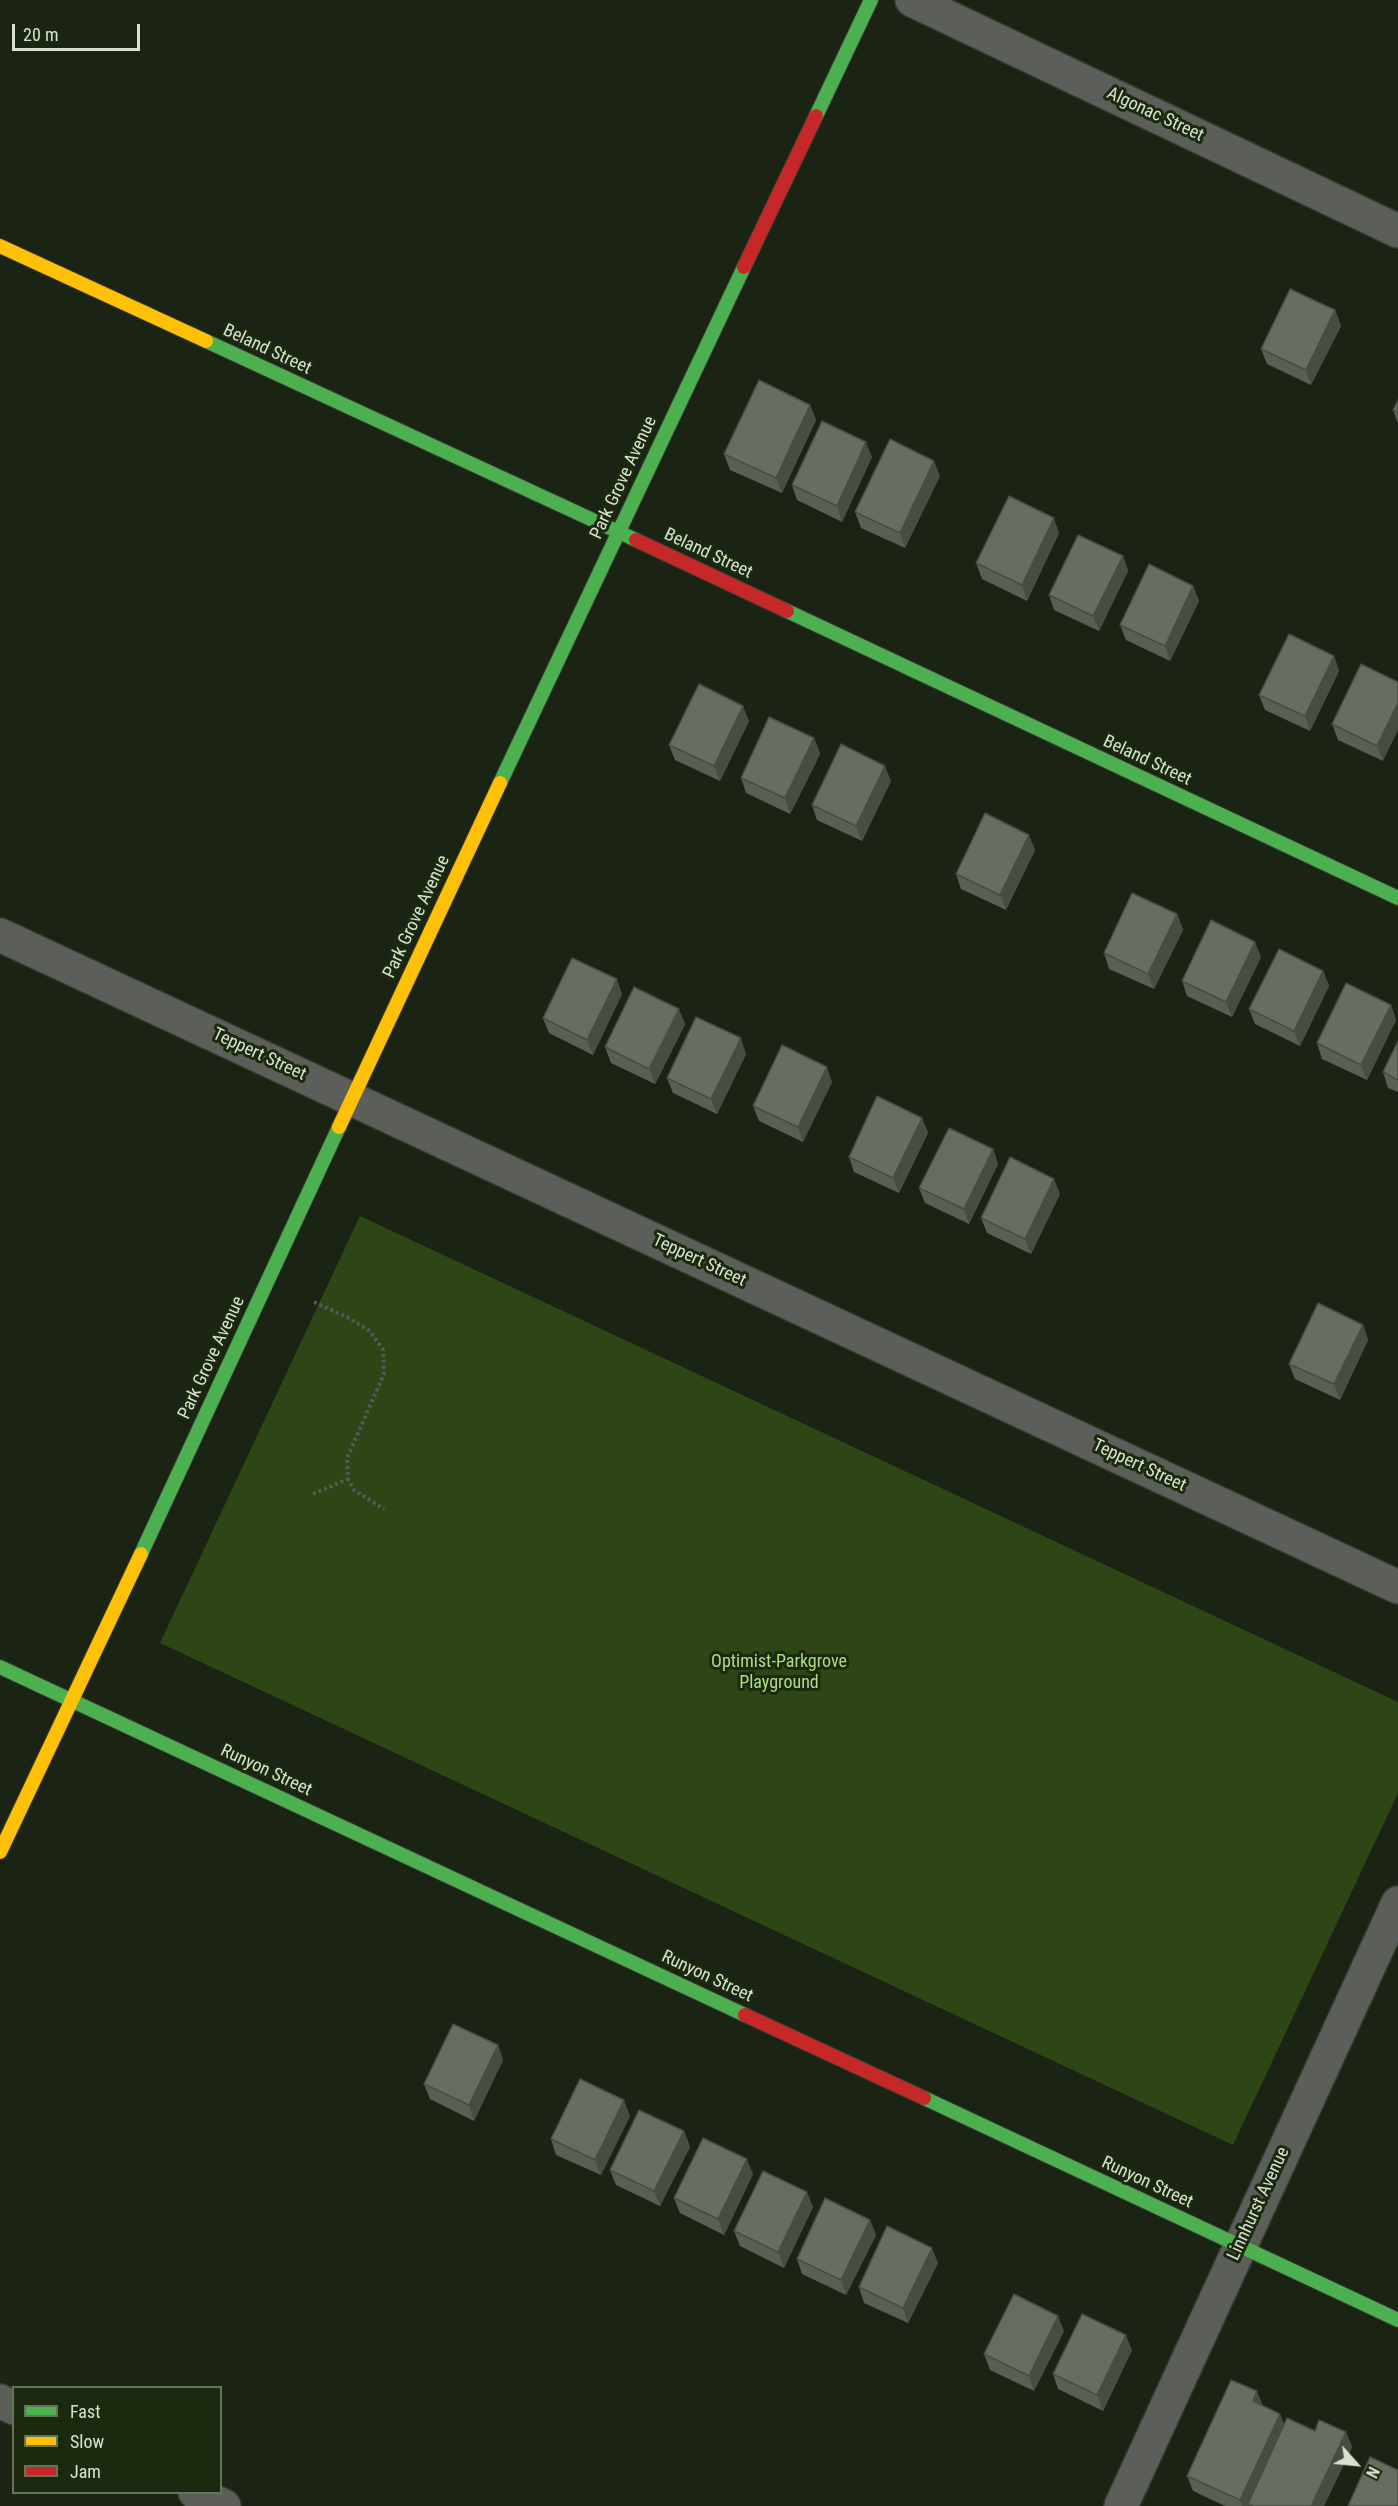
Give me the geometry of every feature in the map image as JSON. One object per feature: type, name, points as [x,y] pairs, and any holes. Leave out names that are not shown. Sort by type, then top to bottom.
[{"type":"street","name":"Park Grove Avenue","points":[[0,1852],[110,1622],[352,1098],[618,532],[871,0]]},
{"type":"street","name":"Algonac Street","points":[[912,0],[1398,231]]},
{"type":"street","name":"Beland Street","points":[[0,246],[618,532],[1398,898]]},
{"type":"street","name":"Teppert Street","points":[[0,935],[1398,1587]]},
{"type":"street","name":"Runyon Street","points":[[0,1667],[1398,2320]]},
{"type":"street","name":"Linnhurst Avenue","points":[[1121,2506],[1398,1903]]},
{"type":"street","points":[[197,2494],[224,2506]]},
{"type":"path","points":[[314,1302],[349,1318],[370,1331],[383,1350],[384,1374],[347,1458],[348,1479],[354,1490],[384,1509]]},
{"type":"path","points":[[313,1494],[348,1479]]},
{"type":"green space","name":"Optimist-Parkgrove Playground","points":[[360,1216],[1398,1702],[1398,1793],[1233,2145],[160,1643]]},
{"type":"building","points":[[1290,289],[1335,310],[1306,370],[1261,349]]},
{"type":"building","points":[[759,380],[810,405],[776,478],[724,454]]},
{"type":"building","points":[[1398,400],[1398,413],[1393,410]]},
{"type":"building","points":[[822,421],[866,442],[837,506],[792,485]]},
{"type":"building","points":[[890,439],[934,461],[900,533],[855,512]]},
{"type":"building","points":[[1009,496],[1054,518],[1022,585],[976,563]]},
{"type":"building","points":[[1078,535],[1123,556],[1093,616],[1049,595]]},
{"type":"building","points":[[1149,564],[1193,586],[1165,646],[1120,625]]},
{"type":"building","points":[[1289,634],[1334,656],[1305,716],[1259,695]]},
{"type":"building","points":[[1361,664],[1398,682],[1398,703],[1377,746],[1332,724]]},
{"type":"building","points":[[699,684],[743,706],[714,766],[669,745]]},
{"type":"building","points":[[769,717],[814,738],[785,798],[741,778]]},
{"type":"building","points":[[841,744],[885,766],[856,826],[812,805]]},
{"type":"building","points":[[985,813],[1029,835],[1000,895],[956,874]]},
{"type":"building","points":[[1132,893],[1177,914],[1148,974],[1104,953]]},
{"type":"building","points":[[1211,920],[1255,942],[1226,1002],[1182,981]]},
{"type":"building","points":[[1279,949],[1323,971],[1294,1031],[1249,1009]]},
{"type":"building","points":[[572,958],[617,979],[587,1040],[543,1018]]},
{"type":"building","points":[[1346,983],[1391,1005],[1361,1065],[1317,1043]]},
{"type":"building","points":[[634,987],[679,1009],[649,1069],[605,1047]]},
{"type":"building","points":[[696,1017],[741,1038],[711,1099],[667,1078]]},
{"type":"building","points":[[1398,1041],[1398,1080],[1383,1072]]},
{"type":"building","points":[[782,1045],[827,1067],[798,1127],[753,1106]]},
{"type":"building","points":[[877,1096],[922,1118],[893,1178],[849,1157]]},
{"type":"building","points":[[949,1128],[993,1149],[964,1209],[919,1188]]},
{"type":"building","points":[[1010,1157],[1054,1179],[1025,1239],[981,1218]]},
{"type":"building","points":[[1318,1303],[1363,1325],[1334,1384],[1289,1364]]},
{"type":"building","points":[[453,2024],[498,2045],[469,2105],[424,2084]]},
{"type":"building","points":[[580,2079],[624,2100],[595,2160],[551,2139]]},
{"type":"building","points":[[639,2110],[684,2131],[654,2191],[610,2170]]},
{"type":"building","points":[[703,2138],[747,2159],[718,2219],[674,2198]]},
{"type":"building","points":[[763,2171],[807,2192],[778,2252],[734,2231]]},
{"type":"building","points":[[825,2198],[870,2220],[841,2280],[797,2259]]},
{"type":"building","points":[[887,2226],[932,2248],[903,2308],[859,2287]]},
{"type":"building","points":[[1014,2294],[1058,2316],[1029,2376],[984,2354]]},
{"type":"building","points":[[1082,2314],[1126,2335],[1097,2395],[1053,2374]]},
{"type":"building","points":[[1231,2380],[1257,2391],[1253,2401],[1280,2414],[1240,2500],[1187,2476]]},
{"type":"building","points":[[1287,2418],[1315,2431],[1319,2420],[1346,2432],[1311,2506],[1253,2506],[1248,2504]]},
{"type":"building","points":[[1370,2457],[1398,2470],[1398,2506],[1348,2506]]},
{"type":"traffic: fast","points":[[816,116],[871,0]]},
{"type":"traffic: fast","points":[[500,783],[744,267]]},
{"type":"traffic: fast","points":[[206,341],[636,540]]},
{"type":"traffic: fast","points":[[787,611],[1398,898]]},
{"type":"traffic: fast","points":[[141,1554],[339,1127]]},
{"type":"traffic: fast","points":[[0,1667],[745,2015]]},
{"type":"traffic: fast","points":[[924,2098],[1398,2320]]},
{"type":"traffic: slow","points":[[0,246],[206,341]]},
{"type":"traffic: slow","points":[[339,1127],[500,783]]},
{"type":"traffic: slow","points":[[0,1852],[141,1554]]},
{"type":"traffic: jam","points":[[744,267],[816,116]]},
{"type":"traffic: jam","points":[[636,540],[787,611]]},
{"type":"traffic: jam","points":[[745,2015],[924,2098]]}]
